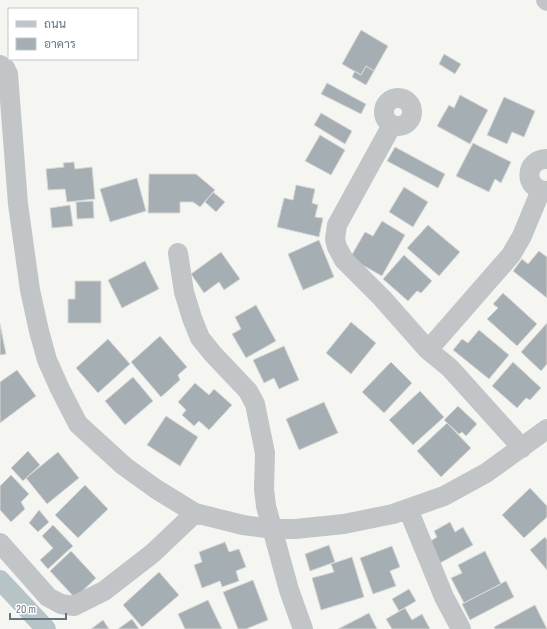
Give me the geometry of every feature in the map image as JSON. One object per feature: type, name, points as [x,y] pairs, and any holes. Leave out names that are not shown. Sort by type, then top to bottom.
[{"type":"street","points":[[0,65],[5,68],[8,74],[18,204],[30,290],[47,360],[60,390],[78,424],[124,466],[195,513],[243,525],[273,529],[295,529],[344,524],[393,514],[444,496],[486,473],[547,429]]},
{"type":"street","points":[[392,125],[337,225],[335,239],[337,247],[344,260],[382,298],[428,350],[450,368],[522,448]]},
{"type":"street","points":[[428,350],[511,255],[522,236],[544,190],[536,188],[531,182],[529,179],[530,171],[536,162],[547,159]]},
{"type":"street","points":[[178,252],[184,292],[200,338],[248,391],[255,404],[265,453],[264,489],[266,506],[273,529],[276,547],[303,629]]},
{"type":"street","points":[[408,509],[444,598],[461,629]]},
{"type":"street","points":[[0,543],[48,597],[61,604],[74,606],[104,592],[153,553],[195,513]]},
{"type":"building","points":[[361,30],[388,46],[374,71],[366,66],[361,75],[342,64]]},
{"type":"building","points":[[444,54],[461,64],[455,74],[439,64]]},
{"type":"building","points":[[366,66],[374,71],[366,85],[352,77],[355,71],[361,75]]},
{"type":"building","points":[[327,83],[366,104],[361,114],[321,94]]},
{"type":"building","points":[[460,95],[488,110],[470,144],[437,126],[449,105],[454,108]]},
{"type":"building","points":[[504,97],[535,111],[524,137],[512,132],[507,144],[487,135]]},
{"type":"building","points":[[321,113],[352,131],[345,144],[314,125]]},
{"type":"building","points":[[320,135],[345,150],[331,175],[305,161]]},
{"type":"building","points":[[473,143],[511,162],[501,183],[495,179],[489,192],[456,176]]},
{"type":"building","points":[[395,147],[445,174],[438,188],[387,161]]},
{"type":"building","points":[[74,162],[75,169],[92,167],[95,199],[67,202],[65,189],[48,190],[46,169],[64,167],[63,163]]},
{"type":"building","points":[[149,174],[196,174],[215,190],[200,207],[193,202],[180,202],[180,213],[148,213]]},
{"type":"building","points":[[137,178],[146,211],[110,222],[100,189]]},
{"type":"building","points":[[296,185],[315,189],[312,203],[318,205],[315,217],[323,218],[319,237],[277,227],[284,198],[293,200]]},
{"type":"building","points":[[404,187],[428,202],[413,227],[389,212]]},
{"type":"building","points":[[213,192],[225,202],[216,212],[205,202]]},
{"type":"building","points":[[93,201],[94,218],[77,219],[76,202]]},
{"type":"building","points":[[70,205],[73,226],[52,228],[50,208]]},
{"type":"building","points":[[382,221],[405,235],[382,276],[350,258],[365,232],[373,236]]},
{"type":"building","points":[[428,225],[460,252],[439,276],[407,248]]},
{"type":"building","points":[[319,240],[334,277],[303,290],[288,254]]},
{"type":"building","points":[[539,251],[547,257],[547,298],[513,271],[522,259],[528,264]]},
{"type":"building","points":[[221,252],[240,279],[224,290],[219,282],[204,293],[191,274]]},
{"type":"building","points":[[404,255],[432,281],[421,293],[417,291],[408,301],[383,279]]},
{"type":"building","points":[[145,261],[159,289],[122,308],[108,280]]},
{"type":"building","points":[[75,281],[101,281],[101,323],[68,323],[68,299],[75,299]]},
{"type":"building","points":[[503,293],[537,324],[517,346],[487,319],[498,308],[493,304]]},
{"type":"building","points":[[256,305],[276,341],[246,358],[232,334],[241,329],[235,317]]},
{"type":"building","points":[[351,322],[376,343],[351,374],[326,353]]},
{"type":"building","points":[[547,323],[547,364],[541,371],[521,352]]},
{"type":"building","points":[[0,324],[6,354],[0,355]]},
{"type":"building","points":[[479,330],[509,355],[489,379],[453,350],[462,339],[468,343]]},
{"type":"building","points":[[160,336],[187,367],[178,375],[180,380],[161,397],[131,362]]},
{"type":"building","points":[[108,339],[130,364],[98,393],[76,368]]},
{"type":"building","points":[[284,346],[299,380],[279,389],[274,378],[264,383],[253,360]]},
{"type":"building","points":[[391,362],[412,383],[384,413],[362,392]]},
{"type":"building","points":[[513,362],[541,388],[530,400],[526,398],[517,408],[492,386]]},
{"type":"building","points":[[17,370],[36,396],[0,423],[0,382]]},
{"type":"building","points":[[133,377],[153,401],[125,425],[105,401]]},
{"type":"building","points":[[195,383],[209,395],[214,389],[232,405],[209,430],[199,421],[194,426],[182,415],[186,410],[178,402]]},
{"type":"building","points":[[420,391],[444,417],[413,445],[389,420]]},
{"type":"building","points":[[324,402],[338,433],[299,450],[286,419]]},
{"type":"building","points":[[458,406],[477,424],[466,436],[462,432],[459,434],[444,420]]},
{"type":"building","points":[[166,416],[198,437],[180,466],[147,445]]},
{"type":"building","points":[[447,423],[471,448],[441,477],[417,451]]},
{"type":"building","points":[[28,451],[40,465],[23,481],[11,468]]},
{"type":"building","points":[[58,452],[79,478],[47,504],[26,478]]},
{"type":"building","points":[[11,475],[29,494],[21,502],[25,509],[11,522],[0,510],[0,486]]},
{"type":"building","points":[[85,485],[108,509],[78,538],[55,515]]},
{"type":"building","points":[[530,488],[547,506],[547,517],[524,538],[502,515]]},
{"type":"building","points":[[39,510],[49,522],[38,532],[29,523]]},
{"type":"building","points":[[450,522],[455,532],[463,527],[473,545],[440,563],[429,542],[437,537],[434,531]]},
{"type":"building","points":[[53,525],[73,546],[48,569],[40,560],[53,548],[42,536]]},
{"type":"building","points":[[545,537],[547,540],[547,570],[530,550]]},
{"type":"building","points":[[225,542],[229,552],[239,549],[246,567],[236,571],[239,581],[222,587],[220,581],[202,588],[194,565],[202,562],[199,552]]},
{"type":"building","points":[[329,545],[335,562],[310,571],[305,554]]},
{"type":"building","points":[[392,546],[400,567],[390,571],[396,586],[373,594],[360,558]]},
{"type":"building","points":[[71,551],[96,578],[75,598],[50,571]]},
{"type":"building","points":[[485,551],[501,584],[464,603],[451,578],[462,573],[458,565]]},
{"type":"building","points":[[352,557],[364,597],[321,610],[312,578],[334,572],[331,564]]},
{"type":"building","points":[[159,572],[179,595],[142,627],[123,605]]},
{"type":"building","points":[[253,580],[268,620],[246,629],[238,629],[223,592]]},
{"type":"building","points":[[506,581],[514,597],[470,620],[462,604]]},
{"type":"building","points":[[409,589],[416,601],[399,611],[392,599]]},
{"type":"building","points":[[208,600],[222,629],[185,629],[178,614]]},
{"type":"building","points":[[535,605],[547,629],[495,629],[494,627]]},
{"type":"building","points":[[405,608],[412,620],[422,614],[430,629],[392,629],[386,619]]},
{"type":"building","points":[[369,613],[377,629],[338,629]]},
{"type":"building","points":[[132,619],[139,629],[118,629]]},
{"type":"building","points":[[103,620],[109,629],[91,629]]},
{"type":"waterway","points":[[0,580],[46,629]]}]
